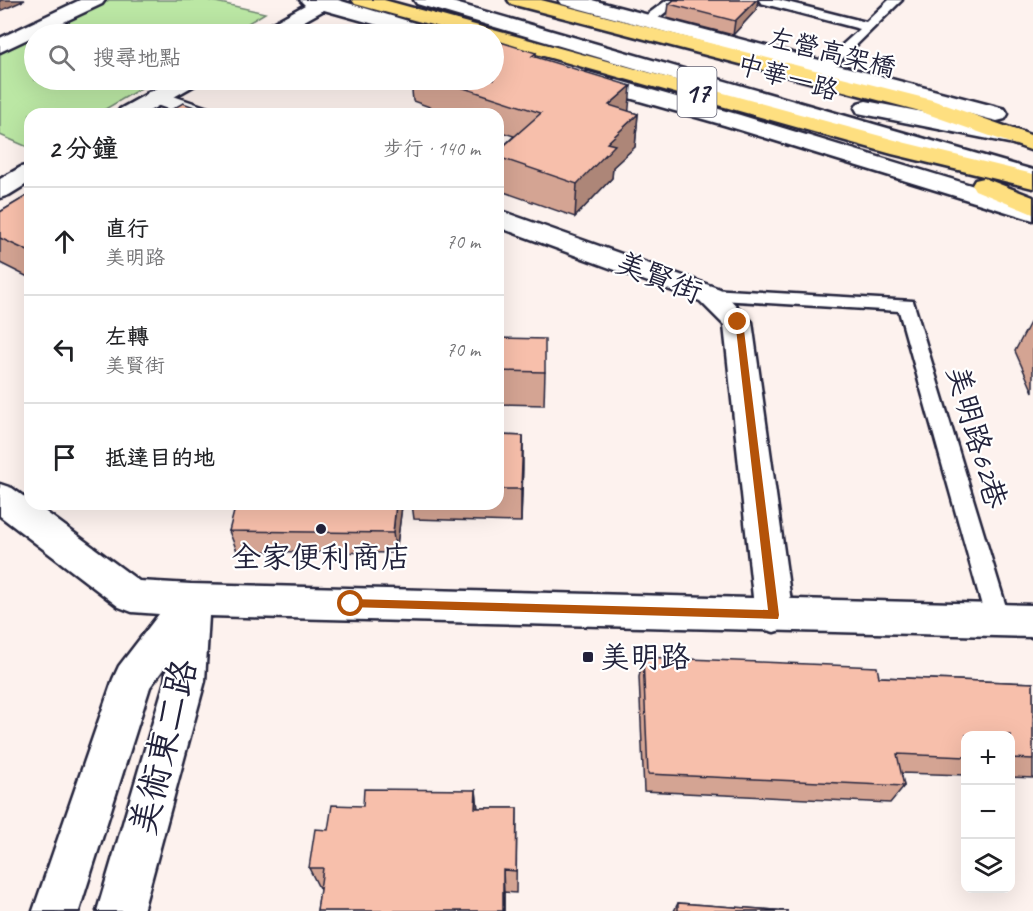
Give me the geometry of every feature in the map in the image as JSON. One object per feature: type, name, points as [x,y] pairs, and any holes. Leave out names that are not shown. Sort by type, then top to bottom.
[{"type":"main road","points":[[362,0],[450,24]]},
{"type":"main road","name":"左營高架橋","points":[[518,0],[924,105],[1028,136]]},
{"type":"main road","name":"17","points":[[504,39],[900,149],[1033,206]]},
{"type":"main road","name":"中華一路","points":[[900,149],[1033,179]]},
{"type":"street","points":[[44,24],[92,0]]},
{"type":"street","name":"中華一路","points":[[424,0],[1033,179]]},
{"type":"street","name":"中華一路","points":[[467,0],[887,113],[1028,136]]},
{"type":"street","name":"中華一路","points":[[569,0],[826,67],[1028,136]]},
{"type":"street","points":[[283,24],[320,1],[397,24]]},
{"type":"street","points":[[0,46],[24,34]]},
{"type":"street","name":"中華一路","points":[[504,55],[732,120],[1033,212]]},
{"type":"street","points":[[138,108],[169,90]]},
{"type":"street","points":[[156,97],[186,108]]},
{"type":"street","points":[[0,190],[24,176]]},
{"type":"street","name":"美賢街","points":[[504,220],[710,295],[738,322],[774,615]]},
{"type":"street","points":[[0,497],[132,596],[191,600],[1016,621]]},
{"type":"street","name":"美術東二路","points":[[56,911],[133,679],[191,600]]},
{"type":"street","name":"美術東二路","points":[[120,911],[185,681],[191,600]]},
{"type":"lane","points":[[648,20],[675,0]]},
{"type":"lane","points":[[765,0],[869,27]]},
{"type":"lane","points":[[826,67],[896,0]]},
{"type":"lane","name":"美明路62巷","points":[[710,295],[908,305],[1016,621]]},
{"type":"green space","points":[[109,0],[207,0],[265,13],[247,24],[60,24]]},
{"type":"green space","points":[[24,42],[24,90],[138,90],[107,108],[24,108],[24,145],[0,135],[0,53]]},
{"type":"building","points":[[674,0],[756,0],[735,21],[669,4]]},
{"type":"building","points":[[504,43],[536,53],[532,56],[631,86],[609,105],[638,114],[607,143],[615,145],[577,184],[504,159],[504,146],[541,113],[470,90],[504,90]]},
{"type":"building","points":[[183,103],[197,108],[174,108]]},
{"type":"building","points":[[24,198],[24,249],[0,238],[0,212]]},
{"type":"building","points":[[504,338],[545,339],[545,372],[504,371]]},
{"type":"building","points":[[504,435],[523,436],[521,489],[504,489]]},
{"type":"building","points":[[234,510],[395,510],[393,533],[229,531]]},
{"type":"building","points":[[643,657],[877,667],[879,677],[1033,683],[1033,759],[1015,758],[1015,731],[961,731],[961,757],[897,754],[904,786],[648,774]]},
{"type":"building","points":[[364,789],[476,790],[475,808],[517,808],[516,871],[503,870],[503,911],[317,911],[323,868],[309,868],[315,829],[328,830],[332,805],[363,806]]},
{"type":"building","points":[[678,903],[788,911],[678,911]]},
{"type":"place","name":"全家便利商店","points":[[321,529]]},
{"type":"place","name":"美明路","points":[[588,657]]},
{"type":"route","points":[[351,604],[774,615],[738,322]]}]
